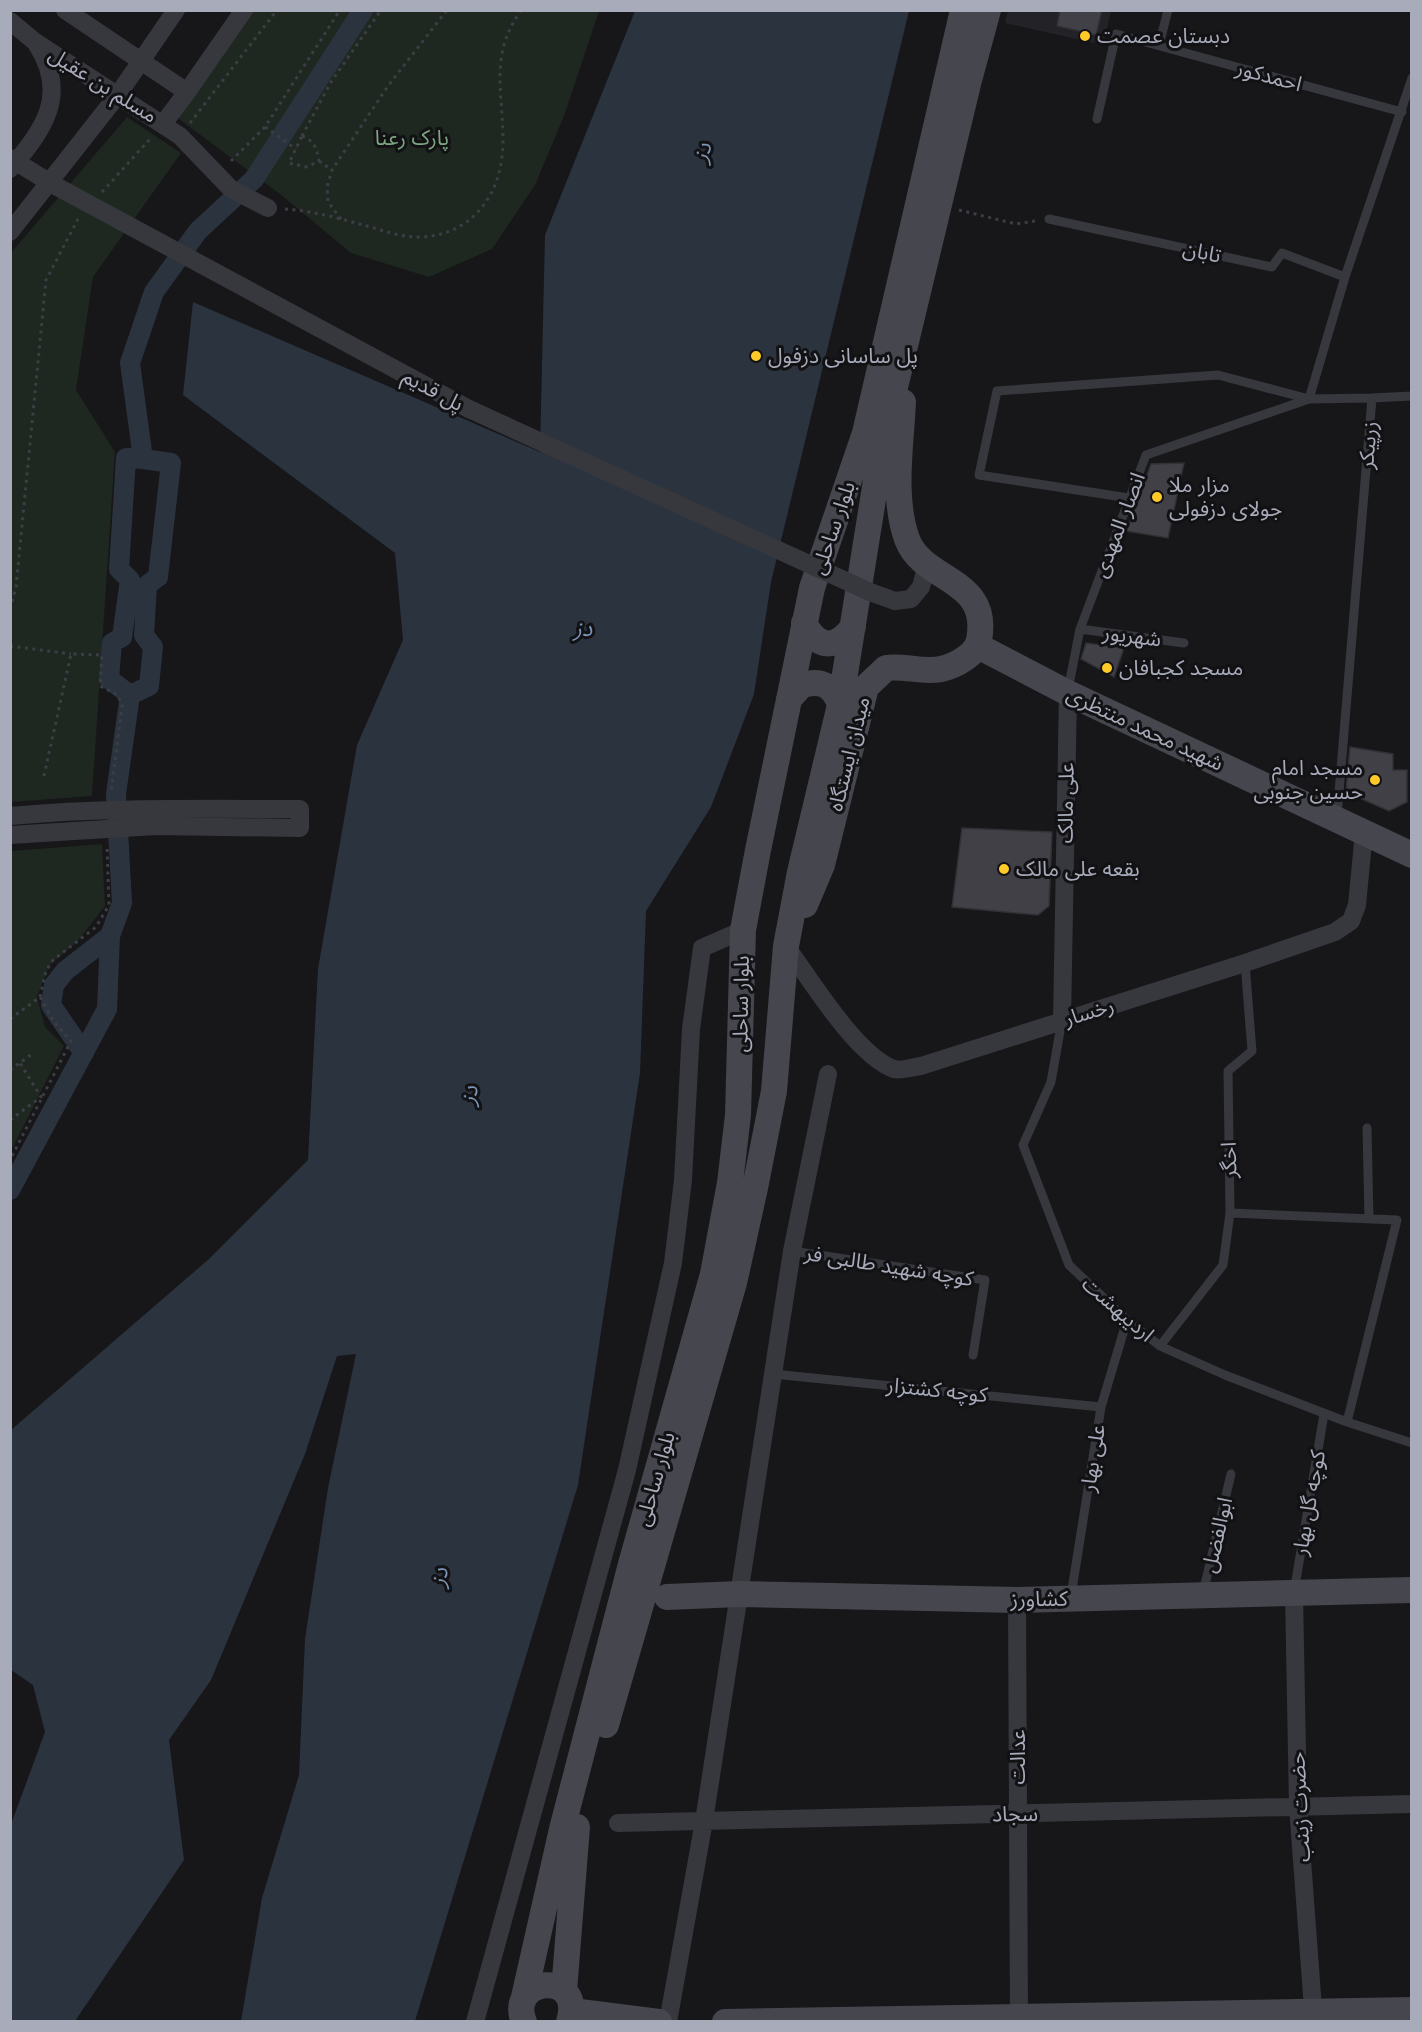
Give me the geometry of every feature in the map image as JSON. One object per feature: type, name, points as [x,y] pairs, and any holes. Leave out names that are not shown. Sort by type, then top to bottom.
[{"type":"main road","name":"بلوار ساحلی","points":[[521,2012],[562,1829],[631,1564],[713,1274],[730,1182],[739,1089],[743,930],[812,588],[865,433],[963,10]]},
{"type":"main road","name":"بلوار ساحلی","points":[[569,2008],[575,1834],[734,1283],[774,1091],[786,946],[800,872],[840,705],[883,437],[988,10]]},
{"type":"main road","points":[[904,350],[900,515],[907,542],[927,564],[965,590],[979,610],[981,628],[978,646]]},
{"type":"main road","points":[[804,623],[812,637],[827,644],[843,640],[853,627]]},
{"type":"main road","name":"شهید محمد منتظری","points":[[978,646],[1068,693],[1412,855]]},
{"type":"main road","name":"میدان ایستگاه","points":[[786,946],[822,865],[866,687],[886,668],[941,669],[962,661],[978,646]]},
{"type":"main road","points":[[789,699],[802,685],[822,683],[830,688],[840,705]]},
{"type":"main road","points":[[739,1089],[749,1098],[756,1100],[763,1099],[774,1091]]},
{"type":"main road","name":"کشاورز","points":[[667,1598],[739,1594],[1017,1600],[1412,1590]]},
{"type":"main road","points":[[521,2012],[532,1989],[543,1984],[554,1985],[569,2008],[659,2022]]},
{"type":"main road","points":[[725,2022],[1313,2017],[1412,2010]]},
{"type":"street","name":"مسلم بن عقیل","points":[[10,21],[34,41],[163,124],[187,92],[65,10]]},
{"type":"street","points":[[10,232],[117,96],[176,10]]},
{"type":"street","points":[[187,92],[244,10]]},
{"type":"street","points":[[10,169],[32,143],[53,100],[52,79],[47,61],[34,41]]},
{"type":"street","points":[[163,124],[180,136],[231,189],[268,208]]},
{"type":"street","name":"پل قدیم","points":[[10,158],[52,184],[469,409],[870,592],[895,601],[911,599],[921,586],[927,564]]},
{"type":"street","name":"علی مالک","points":[[1062,1020],[1068,693]]},
{"type":"street","points":[[10,816],[98,809],[220,818],[155,826],[10,835]]},
{"type":"street","name":"رخسار","points":[[786,946],[853,1036],[878,1061],[896,1070],[921,1066],[1335,932],[1351,921],[1357,905],[1364,832]]},
{"type":"street","points":[[475,2022],[627,1470],[673,1263],[683,1180],[691,1029],[702,948],[743,930]]},
{"type":"street","points":[[668,2022],[704,1821],[792,1251],[828,1074]]},
{"type":"street","name":"حضرت زینب","points":[[1294,1593],[1298,1806],[1313,2017]]},
{"type":"street","name":"عدالت","points":[[1017,1600],[1019,2019]]},
{"type":"street","name":"سجاد","points":[[618,1823],[1412,1804]]},
{"type":"lane","points":[[1159,45],[1167,10]]},
{"type":"lane","name":"احمدکور","points":[[1097,119],[1116,34],[1402,112]]},
{"type":"lane","points":[[1129,498],[979,475],[997,391],[1218,375],[1309,399],[1345,277],[1411,81]]},
{"type":"lane","name":"تابان","points":[[1048,219],[1272,267],[1282,253],[1345,277]]},
{"type":"lane","points":[[1372,398],[1412,396]]},
{"type":"lane","name":"زرپیکر","points":[[1309,399],[1372,398],[1336,818]]},
{"type":"lane","name":"انصار المهدی","points":[[1068,693],[1080,629],[1146,455],[1309,399]]},
{"type":"lane","name":"شهریور","points":[[1080,629],[1184,643]]},
{"type":"lane","name":"اخگر","points":[[1160,1346],[1223,1266],[1230,1213],[1228,1071],[1252,1051],[1245,963]]},
{"type":"lane","name":"اردیبهشت","points":[[1062,1020],[1051,1082],[1023,1145],[1069,1265],[1128,1320],[1160,1346],[1225,1375],[1324,1414],[1412,1443]]},
{"type":"lane","points":[[1367,1128],[1369,1219]]},
{"type":"lane","points":[[1230,1213],[1397,1220],[1347,1422]]},
{"type":"lane","name":"کوچه شهید طالبی فر","points":[[792,1251],[985,1280],[973,1354]]},
{"type":"lane","name":"علی بهار","points":[[1070,1598],[1101,1407],[1128,1320]]},
{"type":"lane","name":"کوچه کشتزار","points":[[773,1374],[1101,1407]]},
{"type":"lane","name":"کوچه گل بهار","points":[[1294,1593],[1324,1414]]},
{"type":"lane","name":"ابوالفضل","points":[[1203,1595],[1231,1474]]},
{"type":"path","points":[[180,136],[277,10]]},
{"type":"path","points":[[216,175],[265,127],[340,10]]},
{"type":"path","points":[[319,161],[307,166],[289,163],[332,82],[381,10]]},
{"type":"path","points":[[342,220],[328,202],[327,187],[332,170],[388,86],[447,10]]},
{"type":"path","points":[[268,208],[304,210],[398,235],[423,237],[465,226],[488,200],[501,161],[503,140],[501,59],[507,31],[521,10]]},
{"type":"path","points":[[96,199],[163,124]]},
{"type":"path","points":[[265,127],[296,149]]},
{"type":"path","points":[[302,136],[314,144],[319,161],[332,170]]},
{"type":"path","points":[[939,205],[1016,224],[1048,219]]},
{"type":"path","points":[[10,609],[16,587],[46,280],[73,224],[81,216]]},
{"type":"path","points":[[10,646],[71,654]]},
{"type":"path","points":[[10,1019],[40,997],[54,1022],[71,1041],[10,1160]]},
{"type":"path","points":[[10,1070],[32,1054]]},
{"type":"path","points":[[20,1063],[41,1097]]},
{"type":"path","points":[[10,1120],[41,1097]]},
{"type":"shaded area","name":"دبستان عصمت","points":[[1008,11],[1111,11],[1103,45],[1005,23]]},
{"type":"green space","name":"پارک رعنا","points":[[244,11],[599,11],[564,116],[535,185],[492,249],[429,277],[351,253],[280,194],[171,113]]},
{"type":"green space","points":[[127,117],[181,153],[93,277],[76,390],[115,452],[92,796],[11,802],[10,254]]},
{"type":"green space","points":[[102,844],[105,906],[77,942],[49,966],[37,997],[45,1027],[64,1046],[11,1151],[11,851]]},
{"type":"water","name":"دز","points":[[635,11],[909,11],[771,582],[754,694],[711,807],[646,911],[640,1073],[578,1485],[415,2021],[241,2021],[262,1898],[299,1775],[305,1639],[328,1488],[356,1354],[337,1356],[305,1454],[211,1680],[169,1740],[184,1860],[75,2021],[11,2021],[10,1827],[45,1732],[33,1685],[11,1670],[11,1430],[209,1259],[308,1160],[318,969],[357,745],[403,640],[395,553],[183,395],[193,302],[540,452],[545,235]]},
{"type":"building","points":[[1060,10],[1102,10],[1096,35],[1057,26]]},
{"type":"building","name":"مزار ملا جولای دزفولی","points":[[1184,463],[1168,538],[1126,531],[1151,464]]},
{"type":"building","name":"مسجد کجبافان","points":[[1086,643],[1124,648],[1114,677],[1081,659]]},
{"type":"building","name":"مسجد امام حسین جنوبی","points":[[1350,747],[1393,754],[1393,770],[1407,770],[1407,802],[1389,811],[1346,792]]},
{"type":"building","name":"بقعه علی مالک","points":[[962,828],[1052,832],[1049,906],[1038,915],[952,907]]},
{"type":"waterway","points":[[10,1190],[107,1009],[110,936],[122,903],[116,794],[130,695],[149,686],[153,647],[144,635],[147,585],[158,577],[171,463],[143,459],[130,363],[154,292],[198,231],[254,179],[363,10]]},
{"type":"waterway","points":[[130,695],[109,679],[112,643],[122,637],[130,580],[119,569],[126,458],[143,459]]},
{"type":"waterway","points":[[84,1053],[51,1005],[54,985],[65,971],[110,936]]},
{"type":"place","name":"دبستان عصمت","points":[[1085,36]]},
{"type":"place","name":"پل ساسانی دزفول","points":[[756,356]]},
{"type":"place","name":"مزار ملا جولای دزفولی","points":[[1157,497]]},
{"type":"place","name":"مسجد کجبافان","points":[[1107,668]]},
{"type":"place","name":"مسجد امام حسین جنوبی","points":[[1375,780]]},
{"type":"place","name":"بقعه علی مالک","points":[[1004,869]]}]
